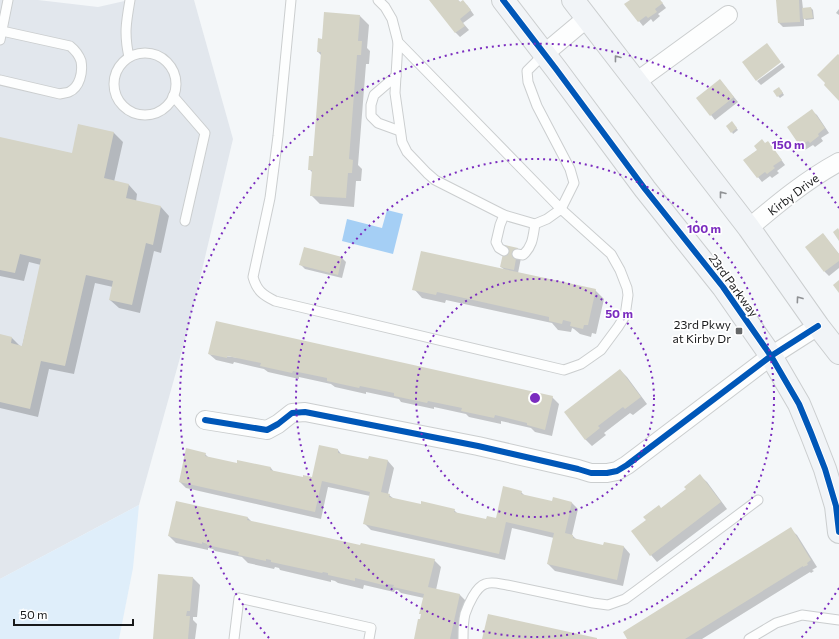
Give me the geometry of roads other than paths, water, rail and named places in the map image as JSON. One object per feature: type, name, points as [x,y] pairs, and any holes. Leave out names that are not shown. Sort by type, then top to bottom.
[{"type":"street","name":"23rd Parkway","points":[[503,0],[645,189],[723,287],[771,356],[799,404],[825,469],[836,506],[839,532]]},
{"type":"street","points":[[573,0],[749,228],[818,326],[839,353]]},
{"type":"street","points":[[636,82],[728,15]]},
{"type":"street","points":[[544,54],[587,18]]},
{"type":"street","name":"Kirby Drive","points":[[749,228],[781,201],[839,162]]},
{"type":"street","points":[[205,420],[267,430],[278,424],[292,413],[305,412],[478,446],[591,473],[607,473],[617,471],[627,465],[771,356],[818,326]]},
{"type":"lane","points":[[0,80],[60,94],[68,93],[74,89],[79,83],[81,75],[80,61],[75,50],[70,46],[1,35],[8,0]]},
{"type":"lane","points":[[129,57],[125,29],[130,0]]},
{"type":"lane","points":[[291,0],[278,136],[271,190],[253,277],[255,286],[264,296],[283,303],[564,370],[581,364],[601,350],[624,316],[628,295],[627,288],[620,270],[611,254],[561,209],[398,42]]},
{"type":"lane","points":[[378,0],[385,7],[392,19],[398,42],[395,93],[402,142],[407,152],[427,174],[435,180],[504,215],[535,224],[547,220],[561,209],[574,184],[570,169],[537,106],[528,82],[527,71],[544,54]]},
{"type":"lane","points":[[144,52],[152,53],[165,60],[171,66],[176,81],[173,96],[169,103],[157,112],[149,114],[134,113],[121,104],[117,97],[114,90],[115,74],[118,68],[129,57],[144,52]]},
{"type":"lane","points":[[396,76],[374,95],[370,105],[371,116],[378,123],[400,131]]},
{"type":"lane","points":[[173,96],[205,133],[185,221]]},
{"type":"lane","points":[[504,215],[496,242],[499,248],[504,251]]},
{"type":"lane","points":[[517,254],[523,255],[532,245],[535,224]]},
{"type":"lane","points":[[463,639],[465,615],[470,602],[478,588],[485,584],[493,583],[507,585],[593,603],[608,605],[618,602],[636,592],[758,500]]},
{"type":"lane","points":[[234,639],[239,598],[371,628],[369,639]]},
{"type":"lane","points":[[749,639],[776,624],[802,615],[839,620]]},
{"type":"water","points":[[387,210],[403,214],[393,254],[342,241],[347,219],[382,228]]},
{"type":"place","name":"23rd Pkwy at Kirby Dr","points":[[739,331]]}]
